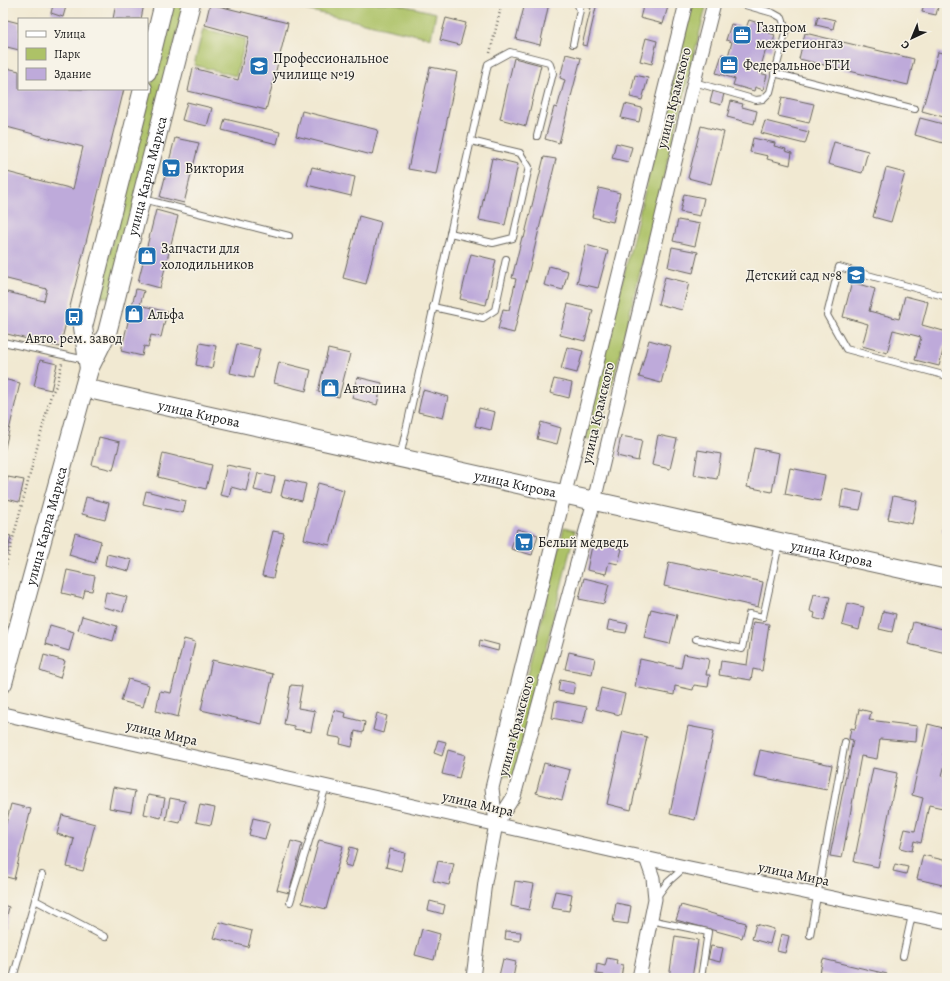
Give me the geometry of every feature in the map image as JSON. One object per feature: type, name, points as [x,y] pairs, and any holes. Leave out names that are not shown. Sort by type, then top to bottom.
[{"type":"main road","points":[[148,68],[164,3]]},
{"type":"main road","name":"улица Карла Маркса","points":[[88,364],[107,333],[191,3]]},
{"type":"main road","name":"улица Карла Маркса","points":[[3,683],[84,388],[88,364],[83,327],[143,90]]},
{"type":"main road","name":"улица Кирова","points":[[84,388],[947,579]]},
{"type":"street","name":"улица Крамского","points":[[473,978],[486,882],[496,824],[492,788],[686,3]]},
{"type":"street","name":"улица Крамского","points":[[496,824],[514,796],[594,501],[714,3]]},
{"type":"street","name":"улица Мира","points":[[3,714],[685,867],[947,922]]},
{"type":"street","points":[[639,978],[655,899],[652,878],[646,858]]},
{"type":"lane","points":[[573,44],[580,10],[577,3]]},
{"type":"lane","points":[[694,82],[756,100],[763,99],[770,92],[786,30],[782,18],[773,13],[738,3]]},
{"type":"lane","points":[[399,458],[488,64],[510,52],[549,62],[553,72],[538,136]]},
{"type":"lane","points":[[774,73],[914,110]]},
{"type":"lane","points":[[450,233],[493,243],[513,238],[529,167],[520,153],[471,141]]},
{"type":"lane","points":[[142,198],[289,236]]},
{"type":"lane","points":[[433,307],[483,318],[495,310],[506,259]]},
{"type":"lane","points":[[947,297],[839,266],[827,315],[846,349],[947,376]]},
{"type":"lane","points":[[3,342],[88,364]]},
{"type":"lane","points":[[696,639],[742,649],[749,614],[763,617],[780,542]]},
{"type":"lane","points":[[810,935],[845,742]]},
{"type":"lane","points":[[290,902],[326,786]]},
{"type":"lane","points":[[655,899],[667,883],[685,867]]},
{"type":"lane","points":[[13,978],[42,875]]},
{"type":"lane","points":[[35,900],[105,937]]},
{"type":"lane","points":[[903,956],[912,915]]},
{"type":"lane","points":[[650,920],[708,932],[701,978]]},
{"type":"path","points":[[488,64],[502,3]]},
{"type":"path","points":[[3,576],[51,395],[57,384],[63,361]]},
{"type":"green space","points":[[172,3],[185,3],[110,298],[99,295]]},
{"type":"green space","points":[[275,3],[393,3],[436,13],[431,38]]},
{"type":"green space","points":[[692,3],[707,3],[598,441],[583,438]]},
{"type":"green space","points":[[203,29],[246,39],[236,76],[194,65]]},
{"type":"green space","points":[[564,528],[575,531],[514,777],[503,775]]},
{"type":"building","points":[[48,3],[67,3],[63,17],[51,13],[53,5]]},
{"type":"building","points":[[116,3],[144,4],[141,18],[113,18]]},
{"type":"building","points":[[525,3],[549,3],[540,45],[516,39]]},
{"type":"building","points":[[585,3],[597,3],[587,46],[582,45],[591,8],[584,6]]},
{"type":"building","points":[[644,3],[669,3],[663,24],[640,18]]},
{"type":"building","points":[[924,3],[939,3],[936,15],[922,12]]},
{"type":"building","points":[[210,4],[288,23],[266,110],[188,91],[193,68],[238,80],[249,37],[205,25]]},
{"type":"building","points":[[818,16],[835,20],[833,29],[816,25]]},
{"type":"building","points":[[446,18],[466,23],[460,45],[440,40]]},
{"type":"building","points":[[3,19],[18,23],[18,50],[3,46]]},
{"type":"building","points":[[749,20],[771,27],[769,33],[775,35],[771,51],[766,49],[759,73],[767,75],[763,90],[755,87],[754,91],[733,85],[735,79],[716,73],[722,54],[728,56],[732,42],[726,40],[731,24],[746,28]]},
{"type":"building","points":[[805,33],[914,59],[908,85],[799,59]]},
{"type":"building","points":[[646,38],[657,41],[652,64],[640,61]]},
{"type":"building","points":[[938,52],[947,54],[947,118],[922,111]]},
{"type":"building","points":[[566,54],[581,58],[559,143],[545,139],[554,107],[557,108],[565,80],[560,78]]},
{"type":"building","points":[[514,58],[541,65],[526,126],[500,119]]},
{"type":"building","points":[[3,67],[18,71],[18,90],[124,90],[60,347],[3,333],[3,291],[44,301],[47,289],[3,278],[3,171],[73,189],[83,147],[3,126]]},
{"type":"building","points":[[430,67],[457,72],[436,174],[408,169]]},
{"type":"building","points":[[635,75],[648,78],[642,100],[630,97]]},
{"type":"building","points":[[713,91],[724,94],[721,105],[710,102]]},
{"type":"building","points":[[782,97],[814,104],[809,123],[778,116]]},
{"type":"building","points":[[731,101],[743,104],[742,107],[757,111],[754,124],[727,117]]},
{"type":"building","points":[[187,102],[212,108],[207,126],[182,120]]},
{"type":"building","points":[[625,104],[642,108],[639,122],[621,118]]},
{"type":"building","points":[[302,111],[378,130],[372,155],[296,136]]},
{"type":"building","points":[[920,118],[947,125],[943,143],[915,135]]},
{"type":"building","points":[[225,119],[280,132],[277,144],[222,130]]},
{"type":"building","points":[[765,121],[809,132],[805,144],[761,133]]},
{"type":"building","points":[[701,126],[724,132],[711,184],[688,178]]},
{"type":"building","points":[[175,138],[199,143],[184,203],[160,197]]},
{"type":"building","points":[[753,138],[775,143],[774,146],[786,149],[785,151],[792,153],[790,165],[767,159],[768,156],[750,152]]},
{"type":"building","points":[[834,142],[868,151],[862,173],[828,164]]},
{"type":"building","points":[[616,143],[632,147],[628,162],[612,158]]},
{"type":"building","points":[[544,157],[556,159],[514,333],[498,329],[503,309],[509,310],[516,279],[512,278],[522,237],[524,238]]},
{"type":"building","points":[[492,158],[518,164],[505,225],[479,220]]},
{"type":"building","points":[[312,167],[355,177],[351,196],[307,185]]},
{"type":"building","points":[[886,168],[905,173],[891,222],[873,217]]},
{"type":"building","points":[[599,188],[620,193],[613,222],[592,217]]},
{"type":"building","points":[[684,194],[704,198],[700,216],[680,212]]},
{"type":"building","points":[[156,210],[178,216],[160,288],[138,282]]},
{"type":"building","points":[[359,216],[381,222],[366,284],[343,278]]},
{"type":"building","points":[[678,220],[700,224],[695,246],[673,241]]},
{"type":"building","points":[[586,245],[608,251],[598,288],[577,283]]},
{"type":"building","points":[[672,247],[698,252],[693,273],[668,267]]},
{"type":"building","points":[[471,254],[496,260],[486,305],[460,299]]},
{"type":"building","points":[[549,266],[568,271],[563,290],[544,285]]},
{"type":"building","points":[[665,277],[689,283],[682,310],[658,304]]},
{"type":"building","points":[[852,282],[875,289],[869,311],[899,319],[905,296],[928,302],[922,325],[947,332],[947,344],[945,343],[939,366],[915,360],[921,337],[893,330],[887,353],[862,346],[868,324],[843,317]]},
{"type":"building","points":[[136,289],[144,291],[140,305],[167,312],[161,337],[151,335],[148,347],[144,346],[142,356],[121,351]]},
{"type":"building","points":[[568,304],[593,310],[585,341],[560,335]]},
{"type":"building","points":[[649,340],[671,346],[661,383],[639,377]]},
{"type":"building","points":[[200,343],[216,346],[212,369],[196,365]]},
{"type":"building","points":[[237,344],[260,349],[253,378],[230,373]]},
{"type":"building","points":[[567,347],[583,351],[577,373],[561,369]]},
{"type":"building","points":[[328,349],[350,354],[339,397],[318,392]]},
{"type":"building","points":[[40,360],[57,364],[51,390],[34,386]]},
{"type":"building","points":[[279,362],[311,370],[306,391],[274,383]]},
{"type":"building","points":[[357,377],[382,383],[377,405],[352,398]]},
{"type":"building","points":[[3,379],[20,383],[4,452],[3,452]]},
{"type":"building","points":[[554,379],[572,383],[569,398],[550,393]]},
{"type":"building","points":[[423,390],[448,397],[443,418],[418,412]]},
{"type":"building","points":[[479,408],[495,412],[491,430],[475,426]]},
{"type":"building","points":[[541,422],[561,428],[557,444],[537,439]]},
{"type":"building","points":[[658,435],[677,439],[670,469],[652,465]]},
{"type":"building","points":[[621,436],[642,440],[638,461],[617,456]]},
{"type":"building","points":[[99,437],[120,442],[113,470],[92,465]]},
{"type":"building","points":[[754,448],[779,453],[772,492],[747,487]]},
{"type":"building","points":[[698,450],[721,454],[717,479],[694,475]]},
{"type":"building","points":[[163,453],[212,465],[206,489],[158,477]]},
{"type":"building","points":[[227,465],[251,470],[246,491],[231,487],[229,497],[220,495]]},
{"type":"building","points":[[790,468],[825,475],[820,501],[785,494]]},
{"type":"building","points":[[258,473],[275,477],[271,494],[254,490]]},
{"type":"building","points":[[8,477],[24,480],[19,502],[3,498]]},
{"type":"building","points":[[285,479],[306,484],[302,501],[281,496]]},
{"type":"building","points":[[318,483],[344,490],[330,545],[304,539]]},
{"type":"building","points":[[843,489],[864,493],[860,510],[840,507]]},
{"type":"building","points":[[146,491],[186,501],[183,513],[143,504]]},
{"type":"building","points":[[893,496],[917,501],[912,524],[888,519]]},
{"type":"building","points":[[86,497],[109,503],[105,520],[82,514]]},
{"type":"building","points":[[947,517],[947,533],[942,531]]},
{"type":"building","name":"Белый медведь","points":[[517,529],[538,535],[532,555],[511,549]]},
{"type":"building","points":[[273,531],[284,533],[273,578],[262,576]]},
{"type":"building","points":[[75,533],[101,541],[95,563],[69,555]]},
{"type":"building","points":[[3,534],[11,536],[7,555],[3,555]]},
{"type":"building","points":[[593,541],[622,549],[618,564],[609,562],[606,574],[587,570]]},
{"type":"building","points":[[107,554],[132,560],[129,571],[105,565]]},
{"type":"building","points":[[669,562],[763,582],[758,607],[664,586]]},
{"type":"building","points":[[67,570],[95,576],[92,591],[85,590],[83,598],[62,593]]},
{"type":"building","points":[[584,578],[609,584],[604,604],[579,599]]},
{"type":"building","points":[[106,592],[127,597],[123,612],[103,607]]},
{"type":"building","points":[[814,594],[830,597],[824,621],[814,618],[815,613],[810,611]]},
{"type":"building","points":[[847,603],[864,607],[859,630],[842,625]]},
{"type":"building","points":[[651,609],[677,615],[670,644],[644,638]]},
{"type":"building","points":[[883,611],[896,614],[892,632],[879,629]]},
{"type":"building","points":[[82,616],[117,626],[113,641],[78,630]]},
{"type":"building","points":[[609,620],[628,624],[626,633],[607,630]]},
{"type":"building","points":[[753,622],[769,624],[762,671],[753,669],[751,680],[719,675],[721,661],[747,665]]},
{"type":"building","points":[[913,622],[947,630],[946,653],[908,644]]},
{"type":"building","points":[[50,625],[74,632],[69,651],[45,644]]},
{"type":"building","points":[[184,639],[195,642],[178,717],[156,711],[160,691],[171,693]]},
{"type":"building","points":[[480,640],[499,645],[498,651],[479,646]]},
{"type":"building","points":[[569,652],[595,658],[592,674],[565,669]]},
{"type":"building","points":[[684,654],[709,659],[706,675],[710,675],[708,687],[694,685],[693,690],[675,686],[674,695],[635,687],[640,659],[681,668]]},
{"type":"building","points":[[44,655],[65,661],[60,678],[40,671]]},
{"type":"building","points":[[212,660],[273,674],[262,724],[201,710]]},
{"type":"building","points":[[128,679],[149,685],[143,707],[121,701]]},
{"type":"building","points":[[560,680],[575,683],[573,694],[558,691]]},
{"type":"building","points":[[291,685],[302,686],[298,708],[315,711],[311,732],[294,729],[294,726],[284,724]]},
{"type":"building","points":[[601,688],[625,694],[620,715],[596,709]]},
{"type":"building","points":[[555,701],[587,707],[583,724],[552,718]]},
{"type":"building","points":[[859,709],[871,712],[869,720],[917,726],[916,742],[880,739],[877,759],[861,756],[842,858],[830,856],[853,740],[849,739],[851,728],[855,729]]},
{"type":"building","points":[[334,710],[346,713],[345,717],[365,722],[363,733],[355,731],[352,747],[340,744],[341,738],[328,736]]},
{"type":"building","points":[[377,713],[387,716],[383,733],[373,730]]},
{"type":"building","points":[[928,724],[947,729],[943,755],[947,756],[942,776],[947,777],[947,809],[929,805],[921,843],[914,841],[912,851],[900,848],[905,829],[915,831],[923,798],[912,795]]},
{"type":"building","points":[[688,726],[714,731],[695,820],[670,814]]},
{"type":"building","points":[[623,731],[647,737],[631,810],[607,804]]},
{"type":"building","points":[[438,740],[446,742],[442,756],[434,753]]},
{"type":"building","points":[[448,750],[465,755],[459,778],[442,774]]},
{"type":"building","points":[[760,750],[832,765],[827,790],[754,776]]},
{"type":"building","points":[[544,763],[570,770],[562,800],[536,793]]},
{"type":"building","points":[[873,768],[897,773],[878,867],[854,862]]},
{"type":"building","points":[[113,787],[135,791],[131,812],[109,808]]},
{"type":"building","points":[[148,795],[165,798],[161,818],[144,814]]},
{"type":"building","points":[[170,798],[185,801],[180,823],[166,820]]},
{"type":"building","points":[[11,804],[31,809],[14,879],[3,876],[3,835]]},
{"type":"building","points":[[200,805],[215,808],[211,825],[196,822]]},
{"type":"building","points":[[62,815],[95,824],[83,871],[67,867],[74,839],[57,834]]},
{"type":"building","points":[[253,818],[270,822],[265,839],[249,835]]},
{"type":"building","points":[[319,840],[343,846],[326,909],[302,903]]},
{"type":"building","points":[[291,841],[302,844],[289,893],[277,890]]},
{"type":"building","points":[[350,847],[357,849],[352,867],[345,865]]},
{"type":"building","points":[[390,849],[405,853],[401,871],[386,867]]},
{"type":"building","points":[[923,855],[947,861],[947,886],[917,879]]},
{"type":"building","points":[[438,861],[454,864],[449,885],[433,881]]},
{"type":"building","points":[[895,864],[908,867],[906,874],[893,871]]},
{"type":"building","points":[[515,881],[534,884],[529,910],[511,906]]},
{"type":"building","points":[[555,891],[572,894],[569,911],[551,908]]},
{"type":"building","points":[[430,901],[445,905],[443,914],[428,910]]},
{"type":"building","points":[[616,903],[631,906],[628,924],[613,922]]},
{"type":"building","points":[[3,905],[9,907],[4,928],[3,928]]},
{"type":"building","points":[[681,905],[746,923],[742,938],[676,920]]},
{"type":"building","points":[[219,922],[252,931],[248,947],[214,938]]},
{"type":"building","points":[[756,924],[774,929],[770,944],[752,939]]},
{"type":"building","points":[[422,929],[440,934],[434,960],[415,955]]},
{"type":"building","points":[[506,931],[521,932],[520,941],[505,939]]},
{"type":"building","points":[[781,934],[789,936],[785,953],[777,951]]},
{"type":"building","points":[[675,936],[698,940],[692,978],[669,978]]},
{"type":"building","points":[[711,946],[723,948],[720,962],[708,959]]},
{"type":"building","points":[[607,958],[617,960],[616,964],[623,965],[621,978],[604,978],[604,975],[596,974],[597,964],[605,966]]},
{"type":"building","points":[[503,959],[516,962],[513,978],[499,976]]},
{"type":"building","points":[[823,959],[887,974],[886,978],[843,978],[820,973]]},
{"type":"place","name":"Газпром межрегионгаз","points":[[742,35]]},
{"type":"place","name":"Федеральное БТИ","points":[[729,65]]},
{"type":"place","name":"Профессиональное училище №19","points":[[259,66]]},
{"type":"place","name":"Виктория","points":[[171,168]]},
{"type":"place","name":"Запчасти для холодильников","points":[[147,256]]},
{"type":"place","name":"Детский сад №8","points":[[856,275]]},
{"type":"place","name":"Альфа","points":[[134,314]]},
{"type":"place","name":"Авто. рем. завод","points":[[74,317]]},
{"type":"place","name":"Автошина","points":[[330,388]]},
{"type":"place","name":"Белый медведь","points":[[524,542]]}]
